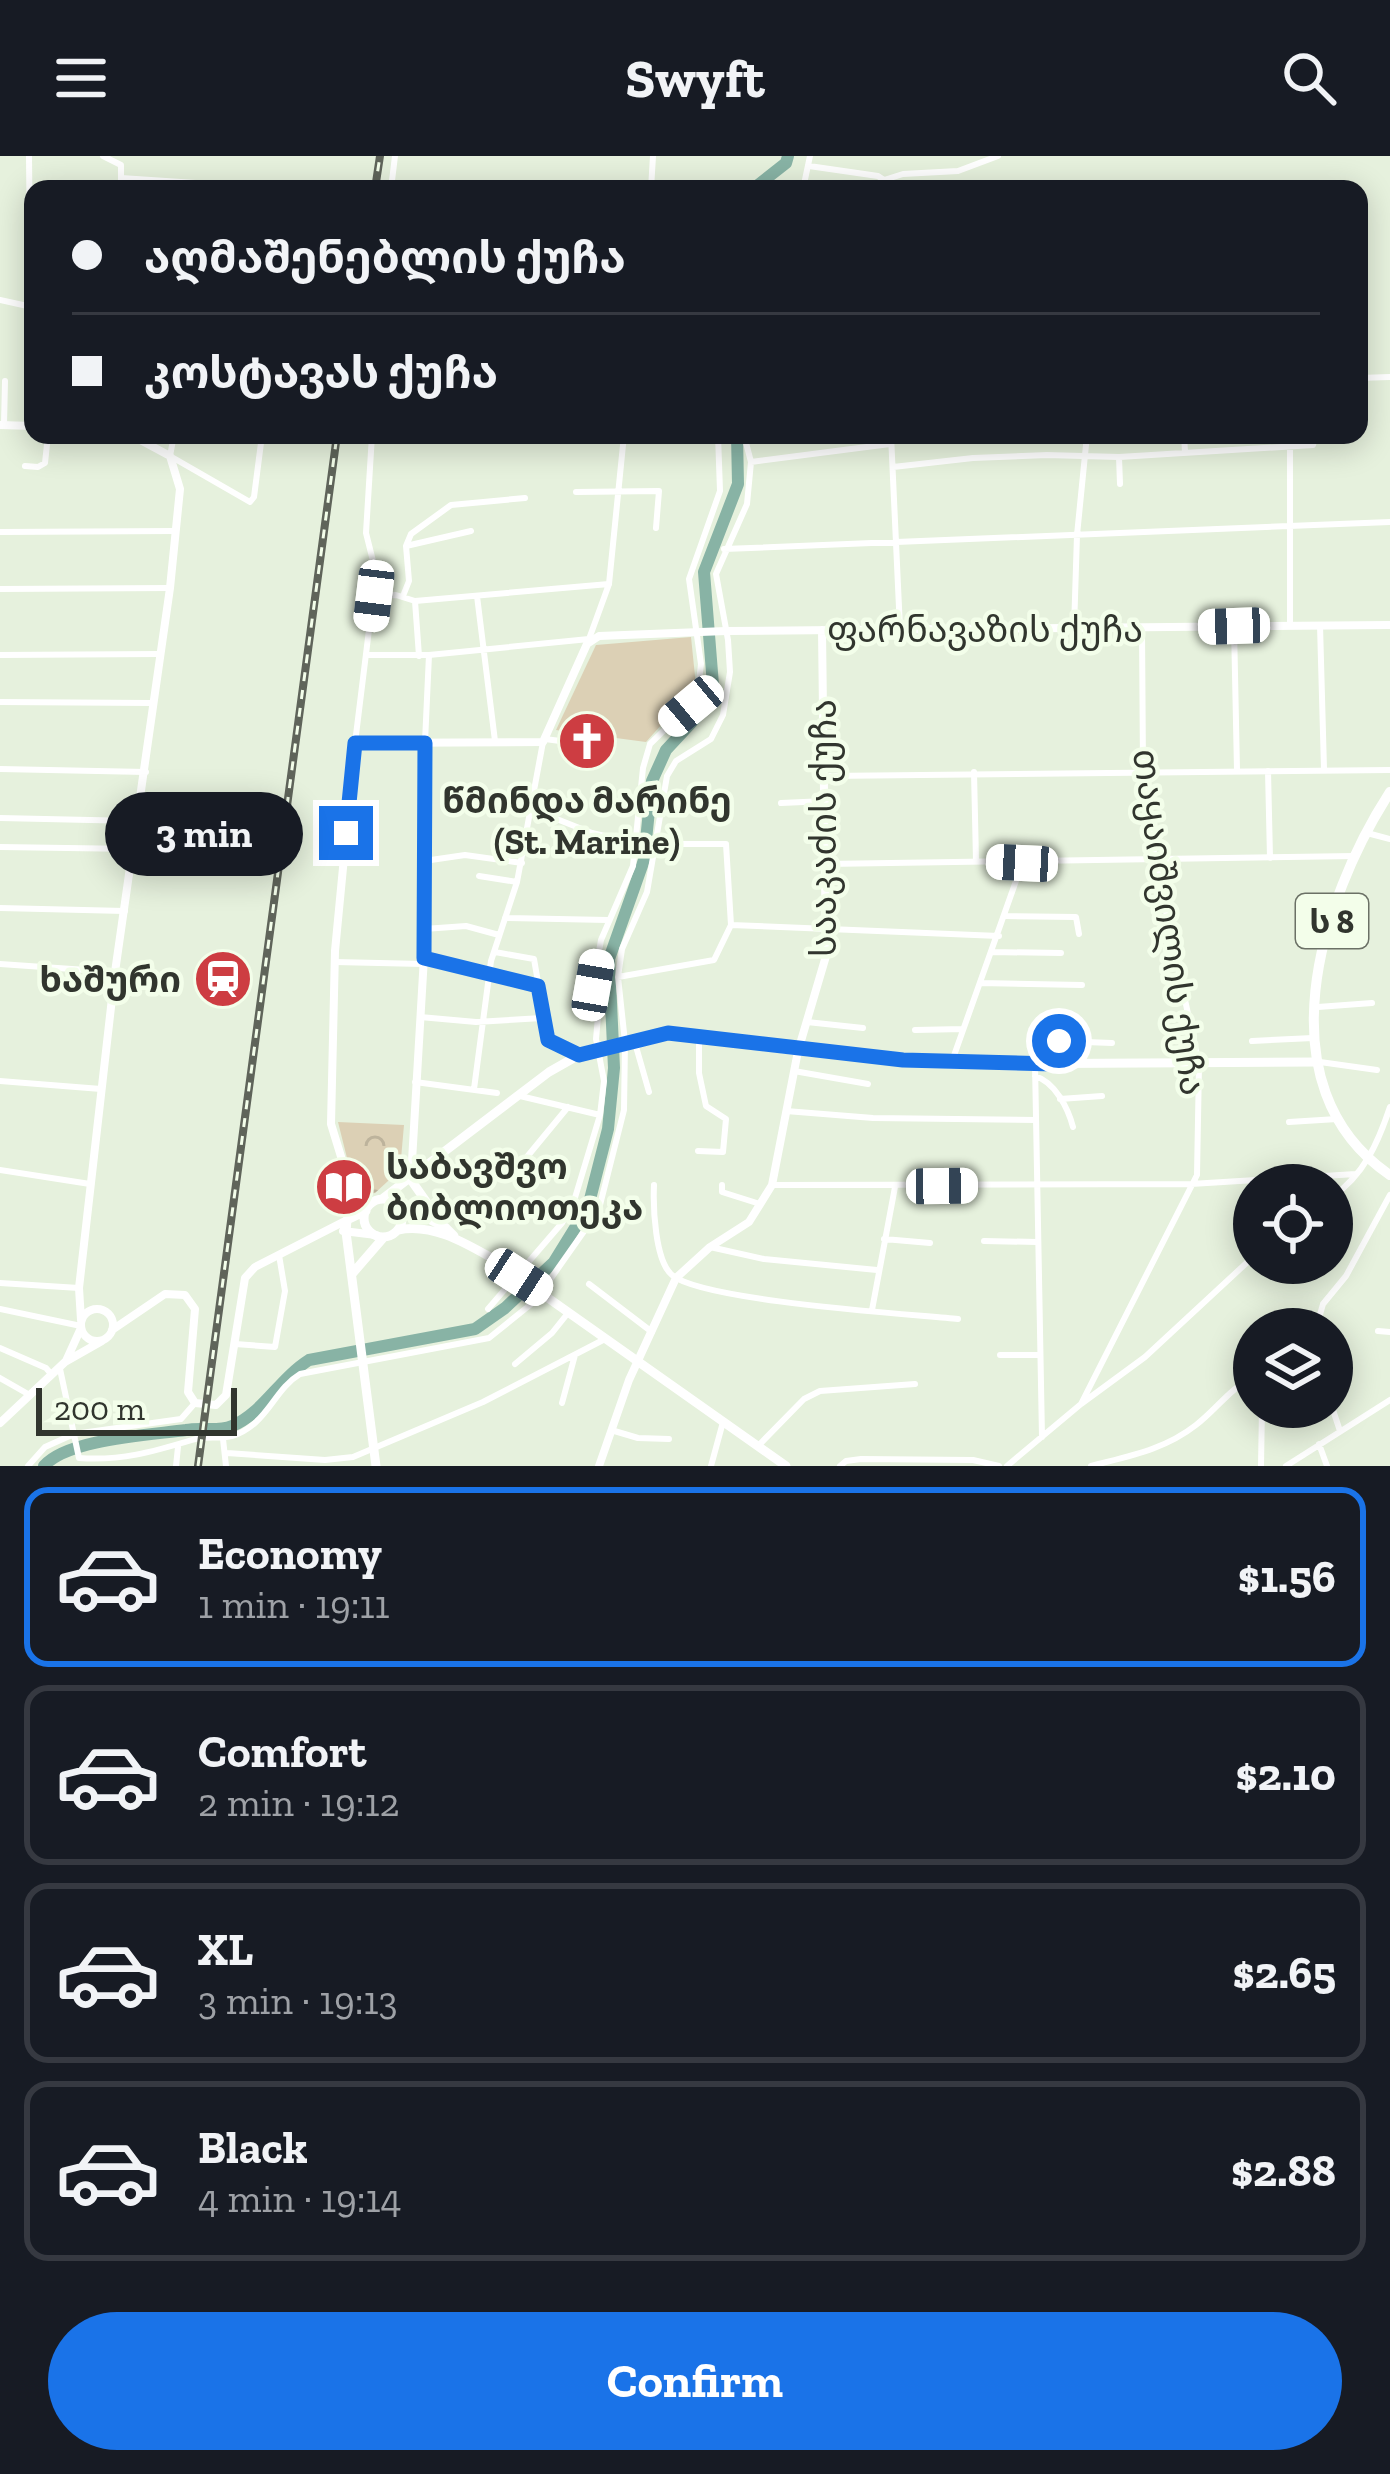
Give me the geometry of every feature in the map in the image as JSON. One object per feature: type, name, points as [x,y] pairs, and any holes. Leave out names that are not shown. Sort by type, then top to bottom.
[{"type":"highway","name":"ს 8","points":[[1390,792],[1355,856],[1326,940],[1313,1038],[1316,1062],[1337,1119],[1369,1160],[1390,1175]]},
{"type":"main road","points":[[376,1466],[346,1226],[516,1095],[579,1055],[668,1033],[798,1051],[1035,1070],[1053,1064],[1316,1062]]},
{"type":"main road","points":[[398,1230],[411,1180]]},
{"type":"main road","points":[[411,1180],[458,1240]]},
{"type":"main road","points":[[382,1199],[445,1227]]},
{"type":"main road","points":[[365,1211],[366,1225],[380,1236]]},
{"type":"main road","points":[[352,1274],[380,1236],[398,1230],[423,1228],[458,1240],[571,1311],[786,1466]]},
{"type":"street","points":[[103,156],[121,160],[121,178],[151,180]]},
{"type":"street","points":[[805,180],[810,156]]},
{"type":"street","points":[[892,180],[903,174],[958,171],[998,156]]},
{"type":"street","points":[[809,166],[850,170],[874,180]]},
{"type":"street","points":[[2,425],[5,381]]},
{"type":"street","points":[[25,466],[45,463],[47,444]]},
{"type":"street","points":[[148,444],[250,502],[261,444]]},
{"type":"street","points":[[102,1340],[91,1340],[81,1325],[79,1288],[100,1089],[170,588],[180,489],[170,456],[172,444]]},
{"type":"street","points":[[365,1211],[331,1124],[334,962],[376,565],[366,533],[371,444]]},
{"type":"street","points":[[474,1089],[489,975],[522,862],[544,740],[609,584],[623,444]]},
{"type":"street","points":[[488,1309],[548,1244],[574,1201],[600,1115],[604,1081],[593,985],[608,920],[633,866],[650,744],[697,698],[701,664],[689,579],[720,491],[718,444]]},
{"type":"street","points":[[79,1456],[119,1458],[178,1448],[195,1438],[223,1439],[257,1422],[288,1381],[300,1374],[361,1358],[489,1338],[541,1292],[600,1205],[624,1110],[627,1041],[618,977],[622,949],[647,892],[667,776],[676,761],[711,739],[723,715],[730,672],[716,582],[724,549],[747,504],[751,462],[746,444]]},
{"type":"street","points":[[751,462],[861,444]]},
{"type":"street","points":[[891,444],[900,631]]},
{"type":"street","points":[[1074,629],[1086,444]]},
{"type":"street","points":[[1184,444],[1184,452]]},
{"type":"street","points":[[893,466],[973,458],[1119,457],[1313,444]]},
{"type":"street","points":[[1290,446],[1290,625]]},
{"type":"street","points":[[1119,457],[1120,484]]},
{"type":"street","points":[[577,492],[659,491],[656,528]]},
{"type":"street","points":[[403,596],[409,581],[406,546],[411,534],[451,505],[525,498]]},
{"type":"street","points":[[724,549],[1390,522]]},
{"type":"street","points":[[0,532],[175,530]]},
{"type":"street","points":[[406,546],[471,531]]},
{"type":"street","points":[[374,596],[415,601],[609,584]]},
{"type":"street","points":[[0,589],[170,588]]},
{"type":"street","points":[[477,596],[495,742]]},
{"type":"street","points":[[415,601],[419,656]]},
{"type":"street","points":[[1320,625],[1324,769]]},
{"type":"street","name":"ფარნავაზის ქუჩა","points":[[697,631],[1390,625]]},
{"type":"street","points":[[1234,626],[1237,770]]},
{"type":"street","name":"თაყაიშვილის ქუჩა","points":[[1081,1404],[1197,1175],[1199,1064],[1155,860],[1143,770],[1142,629]]},
{"type":"street","name":"სააკაძის ქუჩა","points":[[599,1466],[638,1360],[676,1278],[710,1247],[749,1222],[772,1186],[798,1051],[826,956],[822,630]]},
{"type":"street","points":[[367,655],[419,656],[697,631]]},
{"type":"street","points":[[0,656],[160,654]]},
{"type":"street","points":[[411,1180],[424,961],[422,862],[429,655]]},
{"type":"street","points":[[0,702],[155,703]]},
{"type":"street","points":[[355,743],[544,740],[598,746]]},
{"type":"street","points":[[0,769],[146,772]]},
{"type":"street","points":[[1268,770],[1270,858]]},
{"type":"street","points":[[825,776],[1390,770]]},
{"type":"street","points":[[974,772],[976,861]]},
{"type":"street","points":[[781,803],[826,800]]},
{"type":"street","points":[[533,810],[634,843]]},
{"type":"street","points":[[0,818],[139,821]]},
{"type":"street","points":[[1367,833],[1390,839]]},
{"type":"street","points":[[618,977],[714,960],[731,925],[726,844],[656,844]]},
{"type":"street","points":[[0,847],[135,849]]},
{"type":"street","points":[[422,862],[465,855],[522,862]]},
{"type":"street","points":[[826,864],[1355,856]]},
{"type":"street","points":[[951,1064],[1022,863]]},
{"type":"street","points":[[478,876],[517,882]]},
{"type":"street","points":[[0,908],[125,910]]},
{"type":"street","points":[[1006,916],[1076,917],[1078,934]]},
{"type":"street","points":[[505,919],[608,920]]},
{"type":"street","points":[[731,925],[999,936]]},
{"type":"street","points":[[424,929],[466,926],[499,935]]},
{"type":"street","points":[[494,952],[534,959],[549,1042],[579,1055]]},
{"type":"street","points":[[992,952],[1061,952]]},
{"type":"street","points":[[334,962],[424,961],[538,986]]},
{"type":"street","points":[[0,964],[116,972]]},
{"type":"street","points":[[980,983],[1082,985]]},
{"type":"street","points":[[1314,1007],[1372,1003]]},
{"type":"street","points":[[420,1017],[542,1018]]},
{"type":"street","points":[[807,1022],[863,1028]]},
{"type":"street","points":[[915,1030],[962,1029]]},
{"type":"street","points":[[698,1150],[723,1152],[726,1119],[707,1108],[699,1073],[699,1037]]},
{"type":"street","points":[[1252,1041],[1313,1038]]},
{"type":"street","points":[[627,1041],[649,1092]]},
{"type":"street","points":[[1053,1064],[1054,1045],[1059,1041],[1112,1042]]},
{"type":"street","points":[[1316,1062],[1378,1070]]},
{"type":"street","points":[[1035,1070],[1060,1099],[1073,1127]]},
{"type":"street","points":[[1035,1070],[1042,1436]]},
{"type":"street","points":[[794,1071],[868,1084]]},
{"type":"street","points":[[0,1081],[100,1089]]},
{"type":"street","points":[[415,1082],[497,1093]]},
{"type":"street","points":[[516,1095],[600,1115]]},
{"type":"street","points":[[1060,1099],[1102,1096]]},
{"type":"street","points":[[512,1175],[568,1107]]},
{"type":"street","points":[[1353,1177],[1369,1160],[1390,1107]]},
{"type":"street","points":[[786,1111],[872,1118],[1036,1120]]},
{"type":"street","points":[[1289,1122],[1337,1119]]},
{"type":"street","points":[[0,1169],[90,1184]]},
{"type":"street","points":[[772,1186],[1191,1184],[1356,1174]]},
{"type":"street","points":[[654,1185],[653,1217],[665,1264],[676,1278],[736,1295],[958,1319]]},
{"type":"street","points":[[722,1185],[722,1192],[728,1195],[760,1204]]},
{"type":"street","points":[[872,1310],[895,1186]]},
{"type":"street","points":[[346,1226],[354,1192]]},
{"type":"street","points":[[1323,1308],[1346,1276],[1390,1195]]},
{"type":"street","points":[[79,1456],[59,1369],[88,1312],[128,1314],[173,1292],[185,1294],[194,1303],[187,1386],[195,1403],[209,1407],[222,1401],[245,1278],[255,1267],[330,1228],[346,1226],[380,1236]]},
{"type":"street","points":[[884,1239],[930,1243]]},
{"type":"street","points":[[984,1241],[1037,1242]]},
{"type":"street","points":[[710,1247],[764,1259],[878,1270]]},
{"type":"street","points":[[233,1344],[275,1347],[285,1291],[279,1255]]},
{"type":"street","points":[[840,1466],[850,1460],[973,1460],[1003,1466],[1145,1357],[1233,1275]]},
{"type":"street","points":[[0,1283],[79,1288],[102,1311],[112,1330]]},
{"type":"street","points":[[589,1284],[652,1332]]},
{"type":"street","points":[[0,1423],[28,1394],[145,1306]]},
{"type":"street","points":[[0,1310],[81,1325]]},
{"type":"street","points":[[515,1364],[571,1311]]},
{"type":"street","points":[[1378,1331],[1390,1332]]},
{"type":"street","points":[[227,1453],[325,1460],[353,1457],[483,1402],[608,1337]]},
{"type":"street","points":[[0,1348],[59,1369]]},
{"type":"street","points":[[562,1403],[575,1355]]},
{"type":"street","points":[[1000,1355],[1040,1355]]},
{"type":"street","points":[[0,1378],[28,1394]]},
{"type":"street","points":[[758,1446],[804,1399],[820,1391],[915,1384]]},
{"type":"street","points":[[1090,1466],[1152,1451],[1184,1435],[1233,1390]]},
{"type":"street","points":[[1286,1466],[1390,1400]]},
{"type":"street","points":[[28,1466],[45,1448],[74,1435],[181,1418],[195,1403]]},
{"type":"street","points":[[711,1466],[723,1422]]},
{"type":"street","points":[[1261,1466],[1262,1428]]},
{"type":"street","points":[[611,1430],[638,1438],[669,1439]]},
{"type":"street","points":[[223,1439],[226,1466]]},
{"type":"street","points":[[1319,1444],[1327,1466]]},
{"type":"street","points":[[176,1466],[178,1448]]},
{"type":"street","points":[[71,1465],[79,1456]]},
{"type":"green space","points":[[691,637],[696,686],[646,742],[556,730],[596,645]]},
{"type":"green space","points":[[338,1122],[404,1125],[400,1170],[375,1193],[351,1174]]},
{"type":"waterway","points":[[764,180],[788,156]]},
{"type":"waterway","points":[[44,1466],[90,1444],[232,1426],[309,1360],[475,1329],[554,1262],[588,1207],[608,1129],[614,1068],[609,959],[644,860],[652,781],[666,750],[705,708],[713,685],[704,572],[738,484],[737,444]]},
{"type":"railway","points":[[376,180],[380,156]]},
{"type":"railway","points":[[198,1466],[336,444]]},
{"type":"place","name":"წმინდა მარინე (St. Marine)","points":[[587,741]]},
{"type":"place","name":"ხაშური","points":[[223,979]]},
{"type":"place","name":"საბავშვო ბიბლიოთეკა","points":[[344,1187]]},
{"type":"route","points":[[346,833],[355,743],[425,743],[424,958],[538,986],[548,1040],[579,1055],[668,1033],[798,1051],[951,1064],[1053,1064],[1054,1045],[1059,1041]]}]
